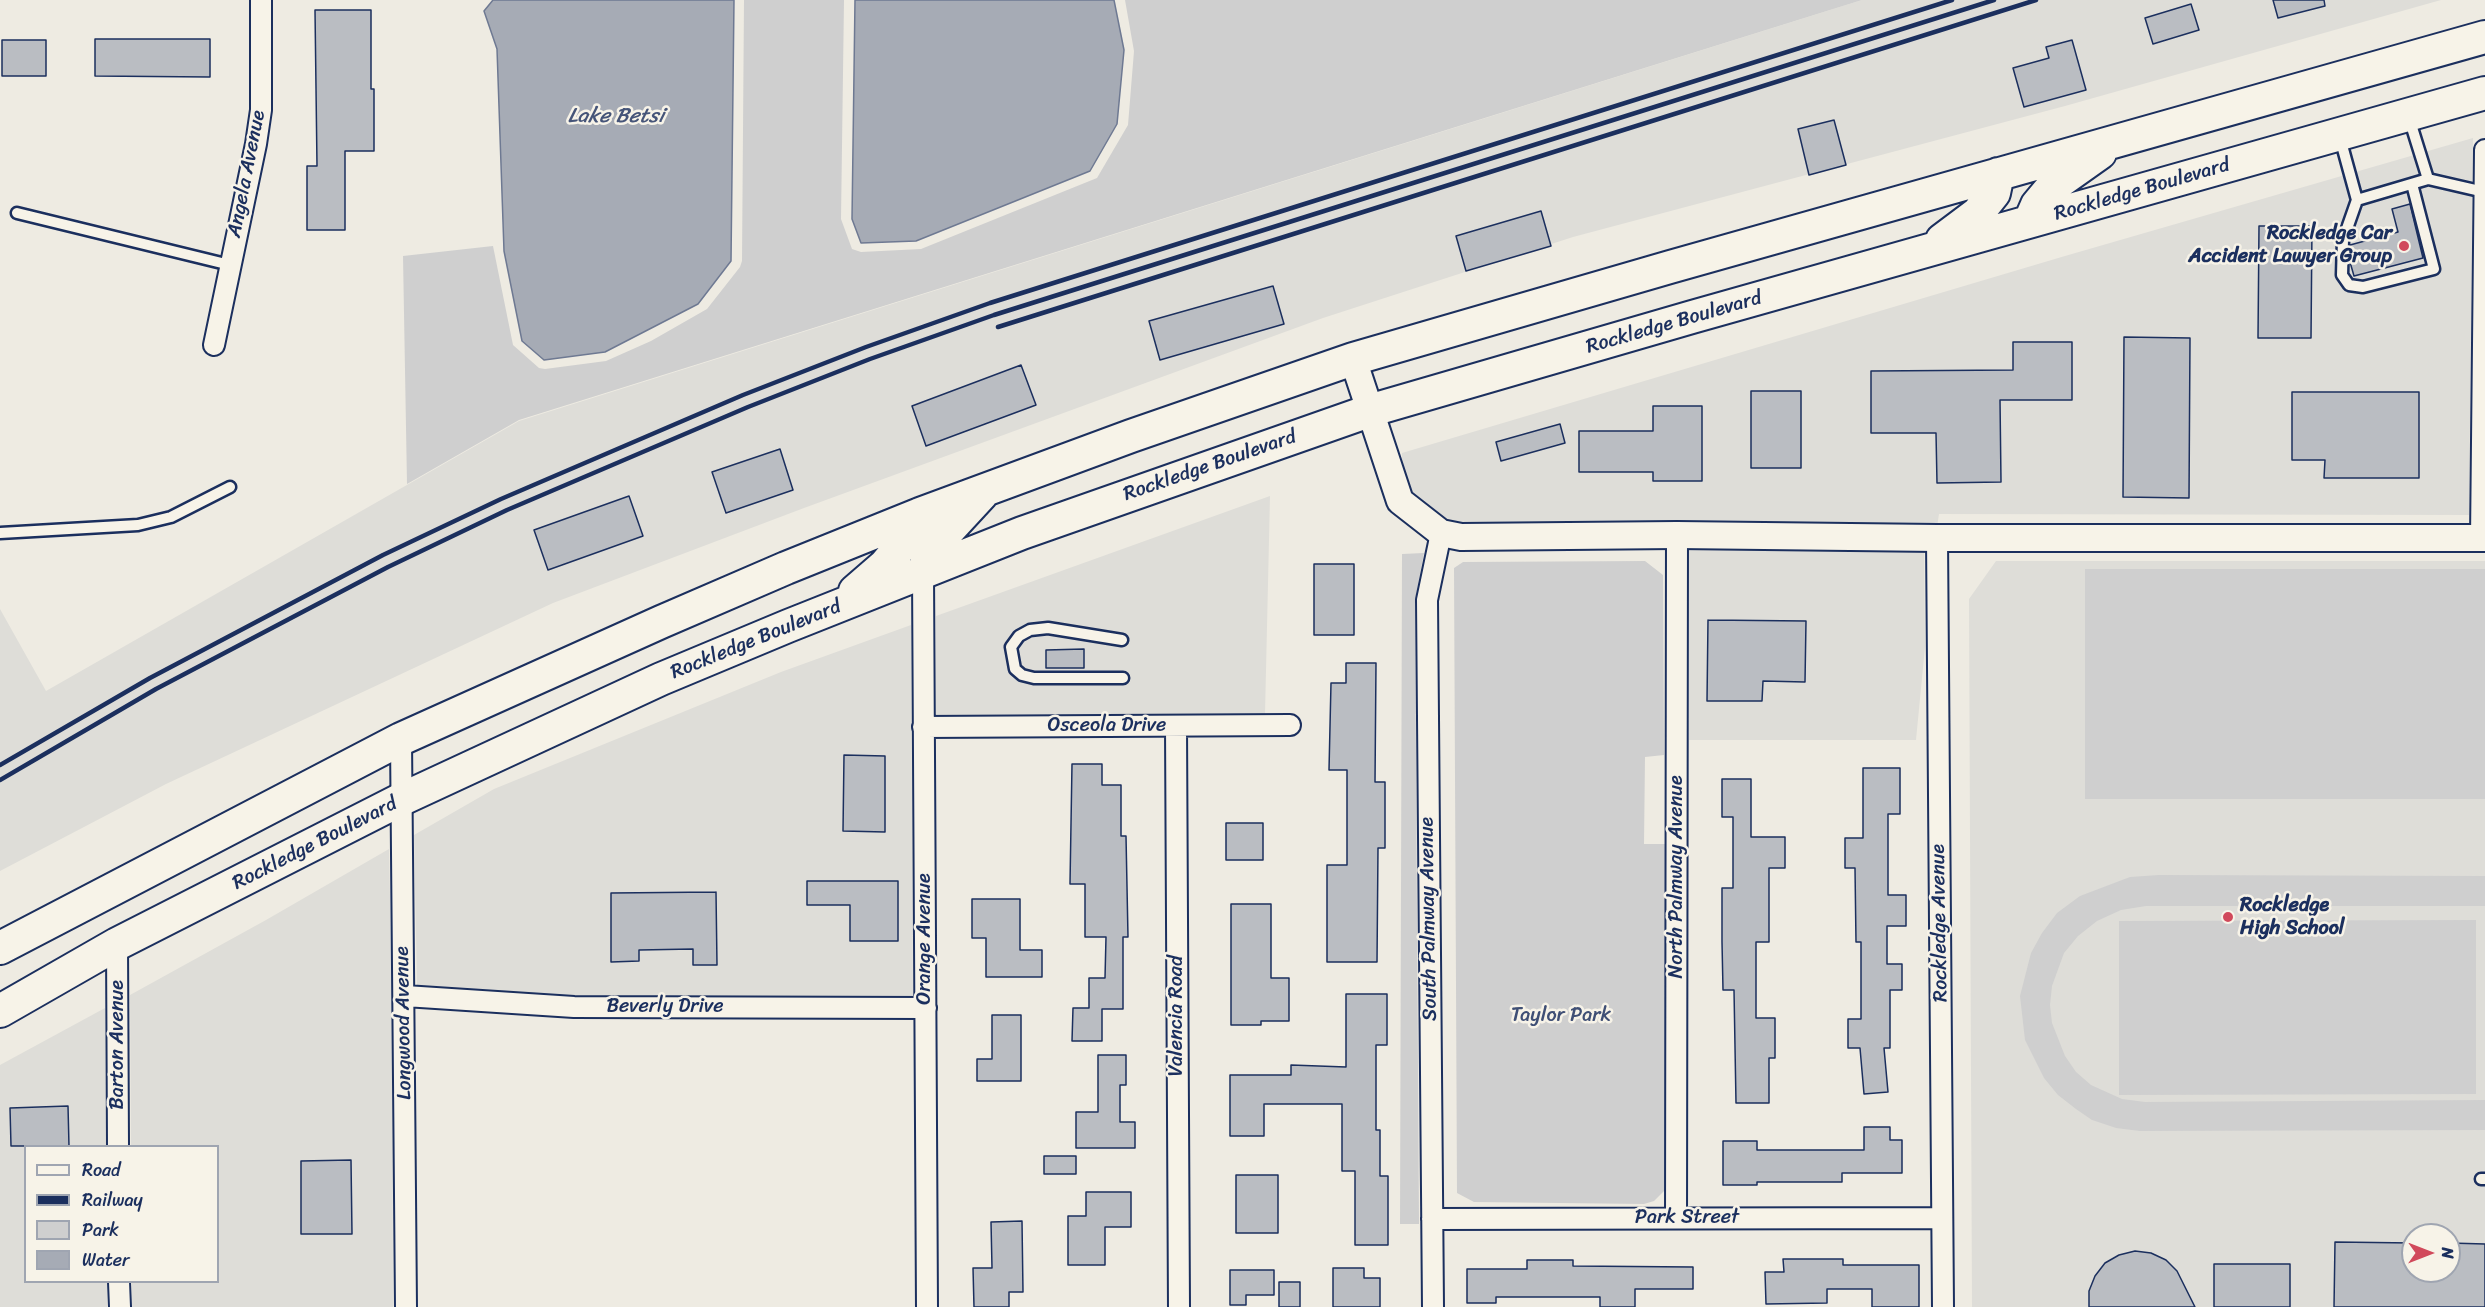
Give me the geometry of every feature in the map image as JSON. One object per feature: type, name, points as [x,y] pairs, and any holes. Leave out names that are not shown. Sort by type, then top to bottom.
[{"type":"main road","points":[[0,948],[401,739],[691,609],[920,514],[1131,436],[1353,359],[2485,37]]},
{"type":"main road","name":"Rockledge Boulevard","points":[[0,1011],[117,944],[400,800],[661,679],[924,572],[1129,494],[1371,410],[2485,93]]},
{"type":"main road","points":[[2030,221],[2037,205],[2052,187],[2118,140]]},
{"type":"main road","points":[[1930,250],[1978,213],[1994,193],[1998,174]]},
{"type":"main road","points":[[924,572],[933,547],[987,489]]},
{"type":"main road","points":[[838,606],[885,565],[901,546],[920,514]]},
{"type":"street","name":"Angela Avenue","points":[[214,345],[261,110],[261,0]]},
{"type":"street","points":[[1353,359],[1400,501],[1451,535],[2483,538],[2485,150]]},
{"type":"street","name":"South Palmway Avenue","points":[[1433,1307],[1427,600],[1451,535]]},
{"type":"street","name":"North Palmway Avenue","points":[[1676,1218],[1677,535]]},
{"type":"street","name":"Rockledge Avenue","points":[[1937,538],[1943,1307]]},
{"type":"street","name":"Orange Avenue","points":[[924,572],[927,1307]]},
{"type":"street","name":"Osceola Drive","points":[[923,728],[1290,725]]},
{"type":"street","name":"Valencia Road","points":[[1176,726],[1179,1307]]},
{"type":"street","name":"Longwood Avenue","points":[[401,739],[406,1307]]},
{"type":"street","name":"Barton Avenue","points":[[117,944],[118,1145]]},
{"type":"street","name":"Beverly Drive","points":[[405,996],[574,1007],[926,1008]]},
{"type":"street","name":"Park Street","points":[[1432,1219],[1942,1218]]},
{"type":"street","points":[[119,1283],[120,1307]]},
{"type":"lane","points":[[2408,115],[2428,179]]},
{"type":"lane","points":[[2339,134],[2356,200],[2343,240],[2342,275],[2349,285],[2363,287],[2434,269],[2412,184]]},
{"type":"lane","points":[[2356,200],[2428,179],[2484,192]]},
{"type":"lane","points":[[17,213],[230,265]]},
{"type":"lane","points":[[0,533],[138,525],[171,517],[230,487]]},
{"type":"lane","points":[[1122,640],[1048,628],[1030,630],[1019,636],[1011,647],[1015,669],[1022,675],[1034,678],[1123,678]]},
{"type":"shaded area","points":[[1862,0],[2441,0],[2065,106],[1573,237],[1323,318],[804,508],[553,603],[166,784],[0,871],[0,609],[46,691],[519,421]]},
{"type":"shaded area","points":[[2473,138],[2469,515],[1939,514],[1937,527],[1462,525],[1447,522],[1412,495],[1402,464],[1402,453],[2065,256]]},
{"type":"shaded area","points":[[1270,496],[1265,714],[936,716],[936,616]]},
{"type":"shaded area","points":[[1689,546],[1924,549],[1925,647],[1916,740],[1689,740]]},
{"type":"shaded area","name":"Rockledge High School","points":[[1996,561],[2485,561],[2485,1307],[1972,1307],[1969,599]]},
{"type":"shaded area","points":[[911,625],[913,996],[575,996],[417,985],[414,835],[494,789],[781,672]]},
{"type":"shaded area","points":[[389,849],[393,1307],[132,1307],[132,1283],[219,1283],[219,1145],[131,1145],[130,995]]},
{"type":"shaded area","points":[[105,1008],[106,1145],[24,1145],[24,1283],[107,1283],[107,1307],[0,1307],[0,1065]]},
{"type":"green space","points":[[744,0],[844,0],[841,219],[852,249],[861,252],[921,249],[1097,178],[1128,125],[1134,51],[1125,0],[1862,0],[519,420],[407,484],[403,256],[493,246],[513,345],[539,368],[545,369],[606,361],[651,341],[707,309],[740,267],[742,261]]},
{"type":"green space","points":[[1424,553],[1415,600],[1419,1224],[1400,1224],[1402,554]]},
{"type":"green space","name":"Taylor Park","points":[[1645,561],[1663,575],[1664,755],[1645,757],[1644,844],[1665,844],[1667,1188],[1654,1201],[1644,1204],[1474,1202],[1457,1193],[1454,568],[1463,562]]},
{"type":"green space","points":[[2085,569],[2485,569],[2485,799],[2085,799]]},
{"type":"green space","points":[[2159,875],[2485,876],[2485,906],[2146,906],[2121,910],[2097,921],[2078,936],[2064,953],[2052,986],[2050,1005],[2052,1023],[2065,1056],[2076,1072],[2091,1085],[2122,1099],[2145,1102],[2485,1100],[2485,1130],[2140,1131],[2116,1128],[2092,1120],[2058,1095],[2044,1078],[2025,1040],[2020,996],[2031,953],[2057,913],[2080,896],[2130,877]]},
{"type":"green space","points":[[2476,920],[2476,1094],[2119,1095],[2119,921]]},
{"type":"water","name":"Lake Betsi","points":[[493,0],[734,0],[731,261],[698,304],[605,352],[544,360],[522,341],[504,251],[497,49],[484,11]]},
{"type":"water","points":[[855,0],[1114,0],[1124,50],[1117,124],[1090,171],[916,241],[861,243],[852,219]]},
{"type":"building","points":[[2273,0],[2324,0],[2325,6],[2278,18]]},
{"type":"building","points":[[2191,4],[2199,30],[2153,44],[2145,18]]},
{"type":"building","points":[[315,10],[371,10],[374,151],[345,151],[345,230],[307,230],[307,166],[317,166]]},
{"type":"building","points":[[95,39],[210,39],[210,77],[95,76]]},
{"type":"building","points":[[2,40],[46,40],[46,76],[2,76]]},
{"type":"building","points":[[2072,40],[2086,90],[2024,107],[2013,68],[2049,58],[2046,47]]},
{"type":"building","points":[[1834,120],[1846,165],[1809,175],[1798,129]]},
{"type":"building","points":[[2410,204],[2423,258],[2354,276],[2350,262],[2350,245],[2398,232],[2392,209]]},
{"type":"building","points":[[1541,211],[1551,246],[1466,271],[1456,236]]},
{"type":"building","points":[[2259,226],[2312,226],[2311,338],[2258,338]]},
{"type":"building","points":[[1273,286],[1284,324],[1160,360],[1149,321]]},
{"type":"building","points":[[2124,337],[2190,338],[2189,498],[2123,497]]},
{"type":"building","points":[[2013,342],[2072,342],[2072,400],[2000,400],[2001,482],[1937,483],[1936,433],[1871,433],[1871,371],[2013,370]]},
{"type":"building","points":[[1021,365],[1036,405],[926,446],[912,406]]},
{"type":"building","points":[[1751,391],[1801,391],[1801,468],[1751,468]]},
{"type":"building","points":[[2292,392],[2419,392],[2419,478],[2324,478],[2325,460],[2292,460]]},
{"type":"building","points":[[1653,406],[1702,406],[1702,481],[1653,481],[1653,472],[1579,472],[1579,431],[1653,431]]},
{"type":"building","points":[[1560,424],[1565,443],[1501,461],[1496,442]]},
{"type":"building","points":[[780,449],[793,490],[726,513],[712,472]]},
{"type":"building","points":[[629,496],[643,536],[548,570],[534,530]]},
{"type":"building","points":[[1314,564],[1354,564],[1354,635],[1314,635]]},
{"type":"building","points":[[1708,620],[1806,621],[1805,682],[1763,681],[1762,701],[1707,701]]},
{"type":"building","points":[[1084,649],[1084,668],[1046,668],[1046,650]]},
{"type":"building","points":[[1346,663],[1376,663],[1375,782],[1385,782],[1385,848],[1378,848],[1377,962],[1327,962],[1327,865],[1347,865],[1347,770],[1329,770],[1331,683],[1346,683]]},
{"type":"building","points":[[844,755],[885,756],[885,832],[843,831]]},
{"type":"building","points":[[1072,764],[1102,764],[1102,785],[1121,785],[1121,836],[1126,836],[1128,937],[1123,937],[1123,1009],[1102,1009],[1102,1041],[1072,1041],[1073,1008],[1089,1008],[1089,978],[1105,978],[1106,937],[1085,937],[1085,884],[1070,884]]},
{"type":"building","points":[[1863,768],[1900,768],[1900,814],[1888,814],[1888,895],[1906,895],[1906,926],[1887,926],[1887,964],[1902,964],[1902,990],[1890,990],[1890,1048],[1884,1048],[1888,1092],[1864,1094],[1860,1048],[1848,1048],[1848,1019],[1861,1019],[1861,942],[1856,942],[1855,868],[1845,868],[1845,838],[1863,838]]},
{"type":"building","points":[[1722,779],[1751,779],[1751,837],[1785,837],[1785,868],[1769,868],[1769,942],[1756,942],[1756,1018],[1775,1018],[1775,1058],[1769,1058],[1769,1103],[1736,1103],[1734,990],[1723,990],[1722,942],[1722,888],[1733,888],[1733,817],[1722,817]]},
{"type":"building","points":[[1226,823],[1263,823],[1263,860],[1226,860]]},
{"type":"building","points":[[807,881],[898,881],[898,941],[850,941],[850,905],[807,905]]},
{"type":"building","points":[[716,892],[717,965],[693,965],[693,949],[639,950],[639,961],[611,962],[611,893]]},
{"type":"building","points":[[972,899],[1020,899],[1020,950],[1042,950],[1042,977],[986,977],[986,938],[972,938]]},
{"type":"building","points":[[1231,904],[1271,904],[1271,978],[1289,978],[1289,1021],[1261,1021],[1261,1025],[1231,1025]]},
{"type":"building","points":[[1346,994],[1387,994],[1387,1045],[1376,1045],[1376,1130],[1380,1130],[1380,1176],[1388,1176],[1388,1245],[1355,1245],[1355,1171],[1342,1171],[1342,1104],[1264,1104],[1264,1136],[1230,1136],[1230,1075],[1291,1075],[1291,1065],[1346,1067]]},
{"type":"building","points":[[992,1015],[1021,1015],[1021,1081],[977,1081],[977,1059],[992,1059]]},
{"type":"building","points":[[1098,1055],[1126,1055],[1126,1085],[1120,1085],[1120,1122],[1135,1122],[1135,1148],[1076,1148],[1076,1112],[1098,1112]]},
{"type":"building","points":[[68,1106],[69,1145],[11,1146],[10,1108]]},
{"type":"building","points":[[1864,1127],[1890,1127],[1890,1140],[1902,1140],[1902,1173],[1842,1173],[1842,1182],[1757,1182],[1757,1185],[1723,1185],[1723,1141],[1757,1141],[1757,1150],[1864,1150]]},
{"type":"building","points":[[1044,1156],[1076,1156],[1076,1174],[1044,1174]]},
{"type":"building","points":[[351,1160],[352,1234],[301,1234],[301,1161]]},
{"type":"building","points":[[1236,1175],[1278,1175],[1278,1233],[1236,1233]]},
{"type":"building","points":[[1086,1192],[1131,1192],[1131,1227],[1105,1227],[1105,1265],[1068,1265],[1068,1216],[1086,1216]]},
{"type":"building","points":[[1022,1221],[1023,1292],[1009,1292],[1009,1307],[974,1307],[973,1268],[992,1268],[991,1222]]},
{"type":"building","points":[[2335,1242],[2401,1243],[2401,1283],[2461,1283],[2461,1243],[2485,1244],[2485,1307],[2334,1307]]},
{"type":"building","points":[[2135,1251],[2151,1253],[2166,1260],[2177,1271],[2195,1307],[2089,1307],[2089,1291],[2095,1276],[2105,1263],[2119,1255]]},
{"type":"building","points":[[1783,1259],[1843,1259],[1843,1265],[1919,1265],[1919,1307],[1872,1307],[1872,1289],[1827,1289],[1827,1303],[1766,1304],[1765,1272],[1784,1272]]},
{"type":"building","points":[[1527,1260],[1573,1260],[1573,1266],[1693,1267],[1693,1289],[1635,1289],[1635,1307],[1600,1307],[1600,1297],[1496,1297],[1496,1303],[1467,1303],[1467,1269],[1527,1269]]},
{"type":"building","points":[[2214,1264],[2290,1264],[2290,1307],[2214,1307]]},
{"type":"building","points":[[1333,1268],[1364,1268],[1364,1278],[1380,1278],[1380,1307],[1333,1307]]},
{"type":"building","points":[[1230,1270],[1274,1270],[1274,1295],[1246,1295],[1246,1305],[1230,1305]]},
{"type":"building","points":[[1279,1282],[1300,1282],[1300,1307],[1279,1307]]},
{"type":"railway","points":[[0,765],[150,678],[383,555],[501,499],[743,395],[866,347],[990,303],[1952,0]]},
{"type":"railway","points":[[0,780],[156,689],[388,567],[507,510],[748,407],[870,359],[994,315],[1994,0]]},
{"type":"railway","points":[[998,327],[2036,0]]},
{"type":"place","name":"Rockledge Car Accident Lawyer Group","points":[[2404,246]]},
{"type":"place","name":"Rockledge High School","points":[[2228,917]]}]
